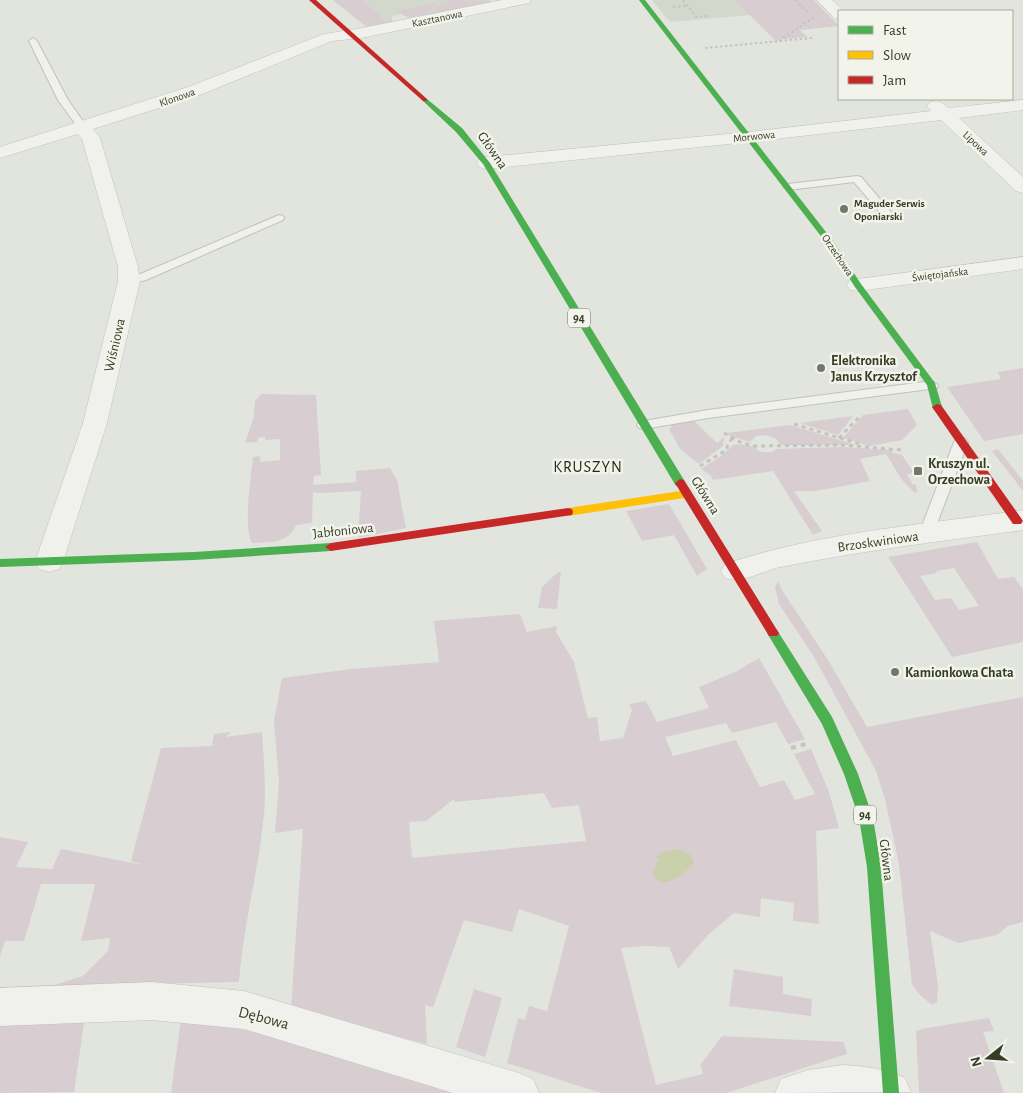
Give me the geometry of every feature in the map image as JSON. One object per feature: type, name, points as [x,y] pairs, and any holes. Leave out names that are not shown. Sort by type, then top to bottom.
[{"type":"street","name":"Główna","points":[[312,0],[459,130],[486,163],[644,425],[827,721],[851,774],[866,818],[874,867],[891,1092]]},
{"type":"street","name":"Kasztanowa","points":[[351,35],[503,2],[524,0]]},
{"type":"street","name":"Orzechowa","points":[[642,0],[830,242],[858,285],[932,385],[935,404],[1020,520]]},
{"type":"street","points":[[824,0],[838,14]]},
{"type":"street","name":"Klonowa","points":[[0,153],[154,104],[246,72],[329,37],[351,35]]},
{"type":"street","name":"Lipowa","points":[[929,100],[1023,187]]},
{"type":"street","name":"Morwowa","points":[[486,163],[1023,105]]},
{"type":"street","name":"Wiśniowa","points":[[48,562],[96,423],[129,281],[128,267],[91,138],[82,127]]},
{"type":"street","name":"Świętojańska","points":[[858,285],[1023,263]]},
{"type":"street","name":"Jabłoniowa","points":[[0,564],[194,556],[344,546],[687,494]]},
{"type":"street","name":"Brzoskwiniowa","points":[[735,571],[763,561],[815,550],[1020,520]]},
{"type":"street","name":"Dębowa","points":[[0,1007],[152,1001],[244,1010],[519,1093]]},
{"type":"street","points":[[795,1093],[829,1085],[868,1086],[891,1092]]},
{"type":"lane","points":[[33,41],[70,110],[82,127]]},
{"type":"lane","points":[[788,187],[857,180],[887,214]]},
{"type":"lane","points":[[129,281],[142,278],[279,218]]},
{"type":"lane","points":[[644,425],[708,414],[932,385]]},
{"type":"lane","points":[[926,534],[961,442]]},
{"type":"path","points":[[682,0],[696,17],[708,16]]},
{"type":"path","points":[[779,42],[813,18],[795,0]]},
{"type":"path","points":[[696,48],[812,38]]},
{"type":"path","points":[[839,438],[860,416]]},
{"type":"path","points":[[794,424],[869,447]]},
{"type":"path","points":[[724,433],[754,446],[869,447],[903,450]]},
{"type":"path","points":[[697,468],[725,451],[732,438]]},
{"type":"path","points":[[791,748],[805,745]]},
{"type":"shaded area","points":[[333,0],[487,0],[491,3],[414,18],[401,14],[392,16],[392,22],[367,27]]},
{"type":"shaded area","points":[[333,0],[362,0],[382,17],[379,18],[383,21],[392,20],[392,22],[367,27]]},
{"type":"shaded area","points":[[462,0],[465,2],[490,0],[491,3],[430,15],[443,2]]},
{"type":"shaded area","points":[[652,0],[734,0],[750,15],[670,22]]},
{"type":"shaded area","points":[[734,0],[814,0],[838,25],[800,30],[807,37],[775,40]]},
{"type":"shaded area","points":[[437,3],[428,12],[414,18],[397,11]]},
{"type":"shaded area","points":[[1023,368],[1023,434],[984,441],[947,387],[1001,379],[998,372]]},
{"type":"shaded area","points":[[261,394],[316,395],[321,475],[314,476],[313,485],[356,482],[356,471],[390,468],[397,480],[406,528],[358,538],[361,491],[313,492],[312,523],[296,525],[288,536],[278,541],[252,543],[249,537],[248,515],[253,457],[260,456],[260,462],[280,460],[280,439],[265,440],[265,437],[258,438],[257,442],[245,443],[254,416],[255,401]]},
{"type":"shaded area","points":[[908,409],[917,425],[902,440],[869,446],[843,438],[863,415]]},
{"type":"shaded area","points":[[853,416],[838,435],[800,423]]},
{"type":"shaded area","points":[[694,421],[717,443],[724,437],[723,446],[699,464],[680,449],[669,429],[672,425]]},
{"type":"shaded area","points":[[790,425],[856,445],[780,445],[776,439],[770,436],[756,436],[750,442],[730,436],[727,433]]},
{"type":"shaded area","points":[[733,445],[757,447],[756,449],[765,452],[776,449],[841,447],[892,450],[892,453],[902,455],[914,473],[907,474],[913,485],[916,484],[917,492],[915,493],[902,480],[886,454],[860,459],[870,481],[816,491],[794,491],[822,531],[813,535],[773,471],[713,480],[710,475],[701,469],[721,456]]},
{"type":"shaded area","points":[[998,449],[1023,481],[1023,491],[992,451]]},
{"type":"shaded area","points":[[669,504],[707,569],[697,576],[674,535],[642,541],[626,511]]},
{"type":"shaded area","points":[[977,542],[998,579],[1014,577],[1023,589],[1023,642],[952,657],[888,557]],"holes":[[[954,568],[979,606],[959,610],[951,598],[935,600],[920,576]]]},
{"type":"shaded area","points":[[561,571],[557,609],[538,608],[542,587],[555,574]]},
{"type":"shaded area","points":[[778,581],[828,660],[867,727],[1023,697],[1023,922],[1008,926],[997,935],[958,943],[930,931],[938,985],[937,1002],[932,1005],[912,985],[899,864],[885,799],[876,771],[813,655],[779,604],[775,588]]},
{"type":"shaded area","points":[[520,614],[527,632],[557,626],[556,632],[574,662],[588,718],[597,717],[600,741],[623,738],[632,710],[629,704],[646,701],[657,722],[709,708],[699,687],[737,671],[759,658],[805,739],[788,744],[776,722],[732,733],[726,723],[665,737],[673,756],[736,740],[760,787],[784,780],[795,800],[815,794],[794,754],[811,749],[829,792],[839,828],[816,831],[819,924],[793,921],[794,903],[761,898],[760,917],[734,913],[708,935],[678,969],[669,947],[621,948],[656,1085],[703,1074],[700,1065],[722,1036],[844,1042],[847,1054],[726,1093],[601,1093],[507,1063],[518,1018],[525,1020],[529,1006],[547,1011],[569,926],[519,909],[512,932],[464,920],[433,1007],[425,1005],[427,1044],[291,1009],[303,829],[275,833],[279,782],[274,721],[282,678],[351,669],[439,662],[434,621]],"holes":[[[544,793],[552,808],[579,805],[586,841],[412,858],[409,822],[426,821],[454,799],[455,802]]]},
{"type":"shaded area","points":[[231,732],[226,737],[262,732],[265,778],[263,824],[239,982],[51,986],[83,976],[108,951],[110,938],[81,941],[95,884],[41,884],[24,941],[5,941],[0,956],[0,837],[28,842],[16,867],[52,869],[61,849],[143,865],[131,861],[161,748],[212,746],[214,734]]},
{"type":"shaded area","points":[[680,849],[691,855],[694,863],[680,876],[662,883],[653,876],[659,859],[655,857],[662,852]]},
{"type":"shaded area","points":[[734,969],[783,977],[783,994],[812,999],[811,1016],[729,1006]]},
{"type":"shaded area","points":[[474,989],[502,998],[485,1057],[456,1047]]},
{"type":"shaded area","points":[[85,1017],[74,1092],[0,1093],[0,1021]]},
{"type":"shaded area","points":[[989,1018],[994,1031],[983,1032],[1004,1093],[919,1093],[916,1031]]},
{"type":"shaded area","points":[[181,1019],[268,1034],[488,1093],[171,1093]]},
{"type":"traffic: fast","points":[[642,0],[830,243],[858,285],[932,385],[937,407]]},
{"type":"traffic: fast","points":[[425,100],[459,130],[486,163],[680,483]]},
{"type":"traffic: fast","points":[[0,563],[194,556],[331,547]]},
{"type":"traffic: fast","points":[[773,633],[827,721],[851,774],[866,818],[874,867],[891,1093]]},
{"type":"traffic: slow","points":[[568,512],[687,494]]},
{"type":"traffic: jam","points":[[312,0],[425,100]]},
{"type":"traffic: jam","points":[[937,407],[1017,521]]},
{"type":"traffic: jam","points":[[680,483],[773,633]]},
{"type":"traffic: jam","points":[[331,547],[568,512]]},
{"type":"place","name":"Maguder Serwis Oponiarski","points":[[844,209]]},
{"type":"place","name":"Elektronika Janus Krzysztof","points":[[821,368]]},
{"type":"place","name":"Kruszyn ul. Orzechowa","points":[[918,471]]},
{"type":"place","name":"Kamionkowa Chata","points":[[895,672]]},
{"type":"district","name":"KRUSZYN","points":[[588,466]]}]
